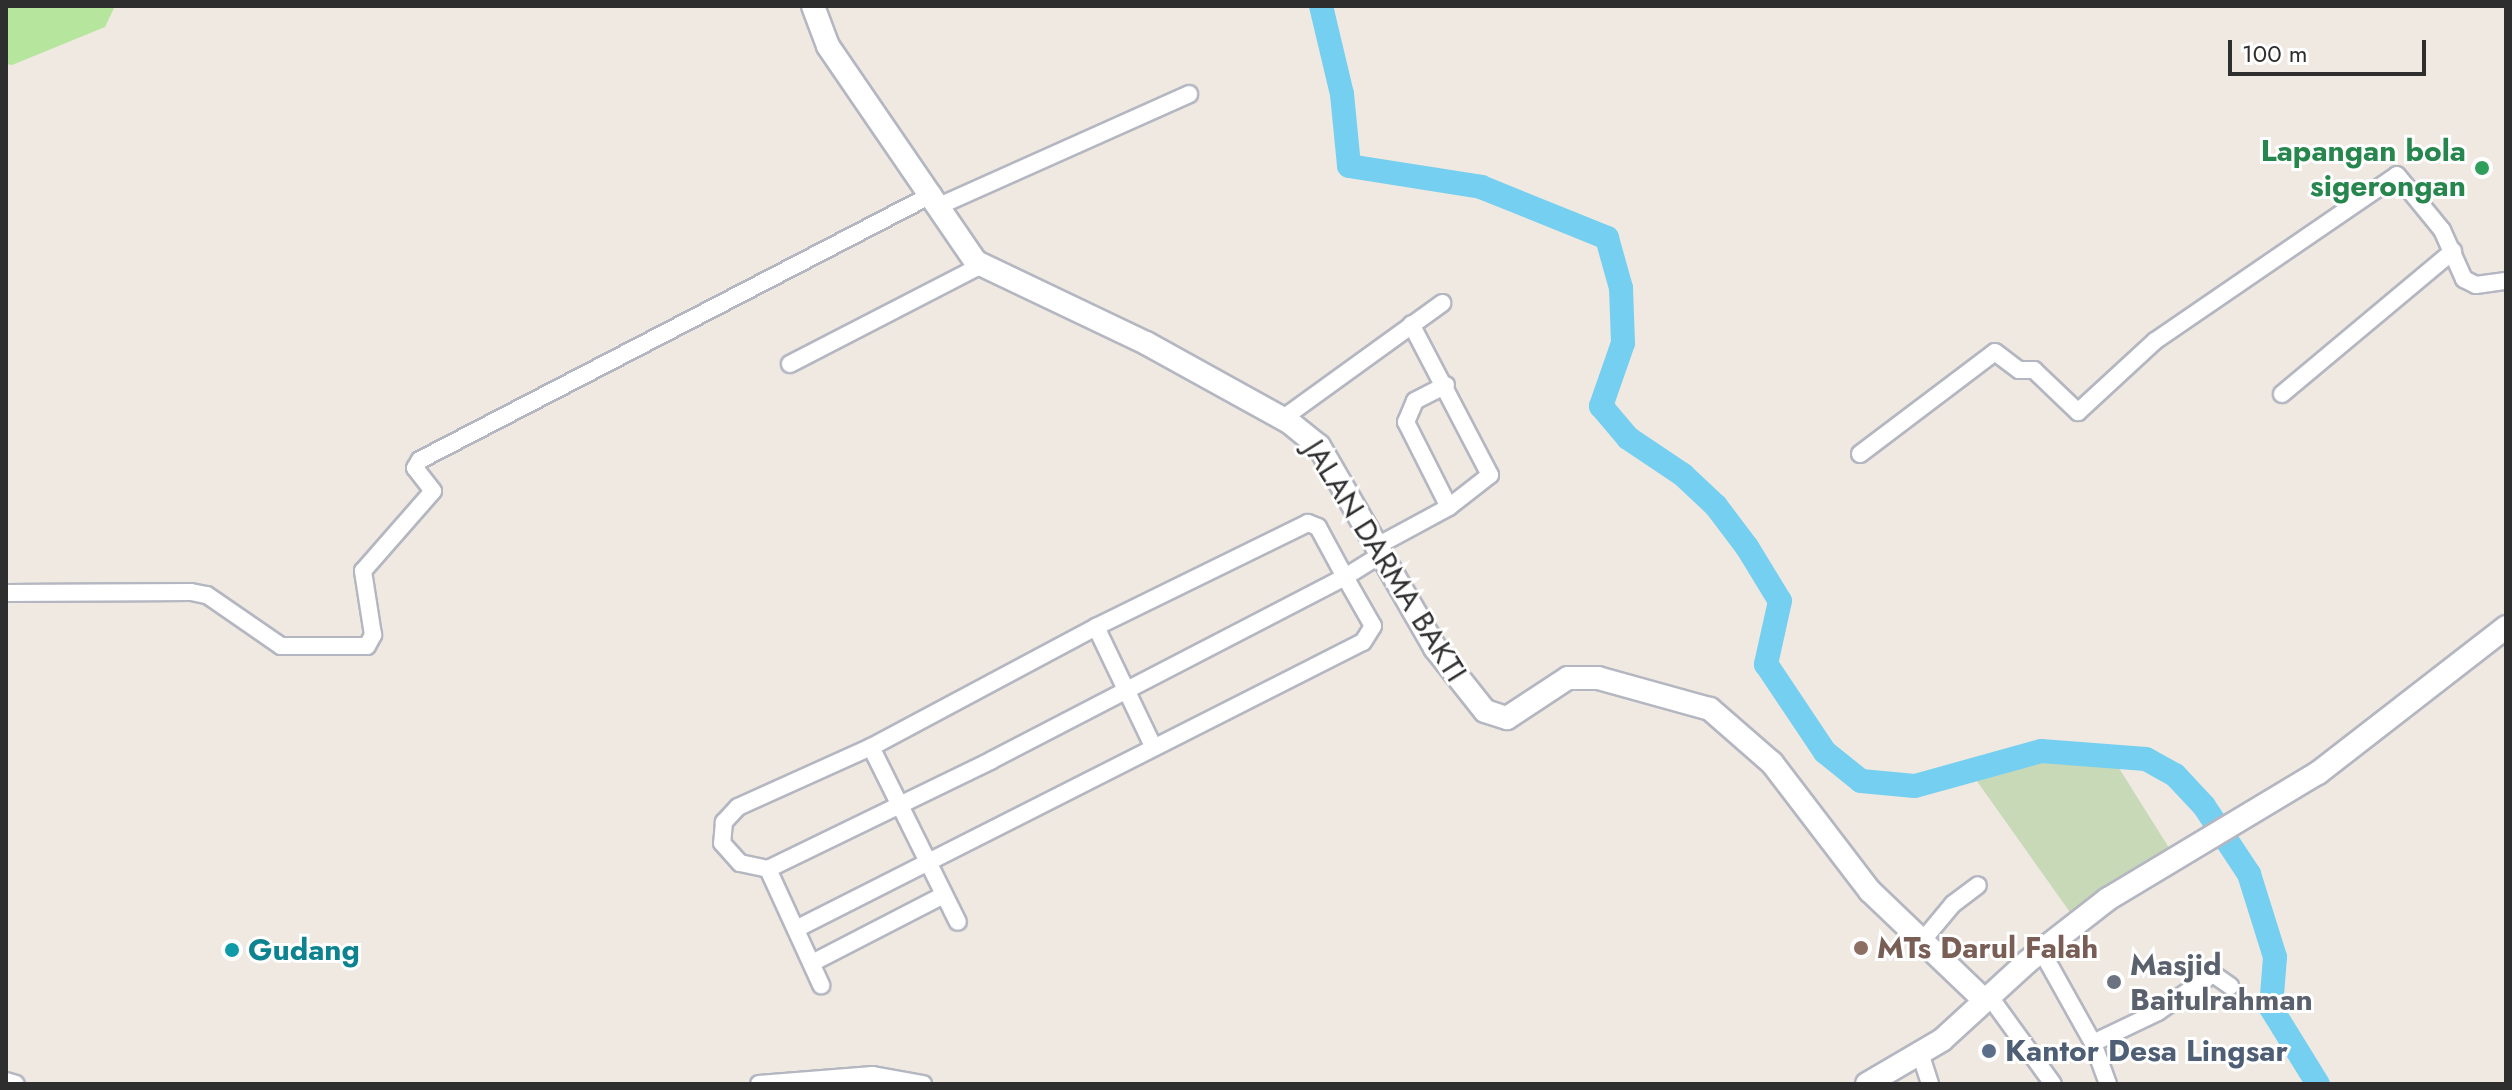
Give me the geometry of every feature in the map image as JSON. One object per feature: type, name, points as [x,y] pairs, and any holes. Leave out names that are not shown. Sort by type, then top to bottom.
[{"type":"street","name":"JALAN DARMA BAKTI","points":[[813,6],[828,46],[936,200],[964,248],[982,265],[1146,343],[1282,419],[1319,446],[1447,666],[1493,717],[1507,718],[1568,678],[1598,678],[1710,709],[1772,763],[1870,891],[1987,999],[2053,1084]]},
{"type":"street","points":[[6,593],[191,592],[207,595],[281,646],[367,646],[373,635],[363,571],[433,491],[415,468],[420,460],[936,200],[1189,94]]},
{"type":"street","points":[[1860,454],[1998,351],[2019,370],[2034,370],[2078,412],[2155,341],[2397,175],[2431,213],[2468,283],[2506,281]]},
{"type":"street","points":[[2282,394],[2453,251]]},
{"type":"street","points":[[790,364],[982,265]]},
{"type":"street","points":[[1282,419],[1442,303]]},
{"type":"street","points":[[796,929],[1370,637],[1373,626],[1345,577],[1318,527],[1308,523],[1096,627],[871,747],[729,815],[721,834],[727,852],[751,868],[768,869],[1345,577],[1380,550],[1449,507],[1490,475],[1446,385],[1411,324]]},
{"type":"street","points":[[1446,385],[1415,401],[1406,422],[1449,507]]},
{"type":"street","points":[[1096,627],[1153,746]]},
{"type":"street","points":[[1869,1083],[1921,1056],[2041,950],[2108,899],[2213,833],[2318,773],[2506,627]]},
{"type":"street","points":[[871,747],[958,922]]},
{"type":"street","points":[[768,869],[821,985]]},
{"type":"street","points":[[1923,940],[1953,904],[1978,885]]},
{"type":"street","points":[[812,963],[944,895]]},
{"type":"street","points":[[2041,950],[2093,1043],[2108,1084]]},
{"type":"street","points":[[2093,1043],[2158,1012],[2213,974],[2230,986]]},
{"type":"street","points":[[1921,1056],[1930,1084]]},
{"type":"street","points":[[759,1084],[873,1075],[923,1084]]},
{"type":"street","points":[[6,1081],[16,1084]]},
{"type":"green space","points":[[6,6],[115,6],[105,27],[12,65],[6,64]]},
{"type":"green space","points":[[2045,757],[2117,765],[2171,851],[2072,915],[1974,777]]},
{"type":"waterway","points":[[1321,6],[1342,94],[1349,166],[1481,187],[1607,238],[1621,288],[1623,343],[1601,406],[1628,438],[1683,475],[1716,506],[1747,547],[1780,601],[1766,664],[1825,752],[1861,781],[1915,786],[2041,751],[2146,759],[2175,775],[2204,806],[2249,874],[2275,957],[2271,1008],[2318,1084]]},
{"type":"place","name":"Lapangan bola sigerongan","points":[[2482,168]]},
{"type":"place","name":"MTs Darul Falah","points":[[1861,948]]},
{"type":"place","name":"Gudang","points":[[232,950]]},
{"type":"place","name":"Masjid Baitulrahman","points":[[2114,982]]},
{"type":"place","name":"Kantor Desa Lingsar","points":[[1989,1051]]}]
